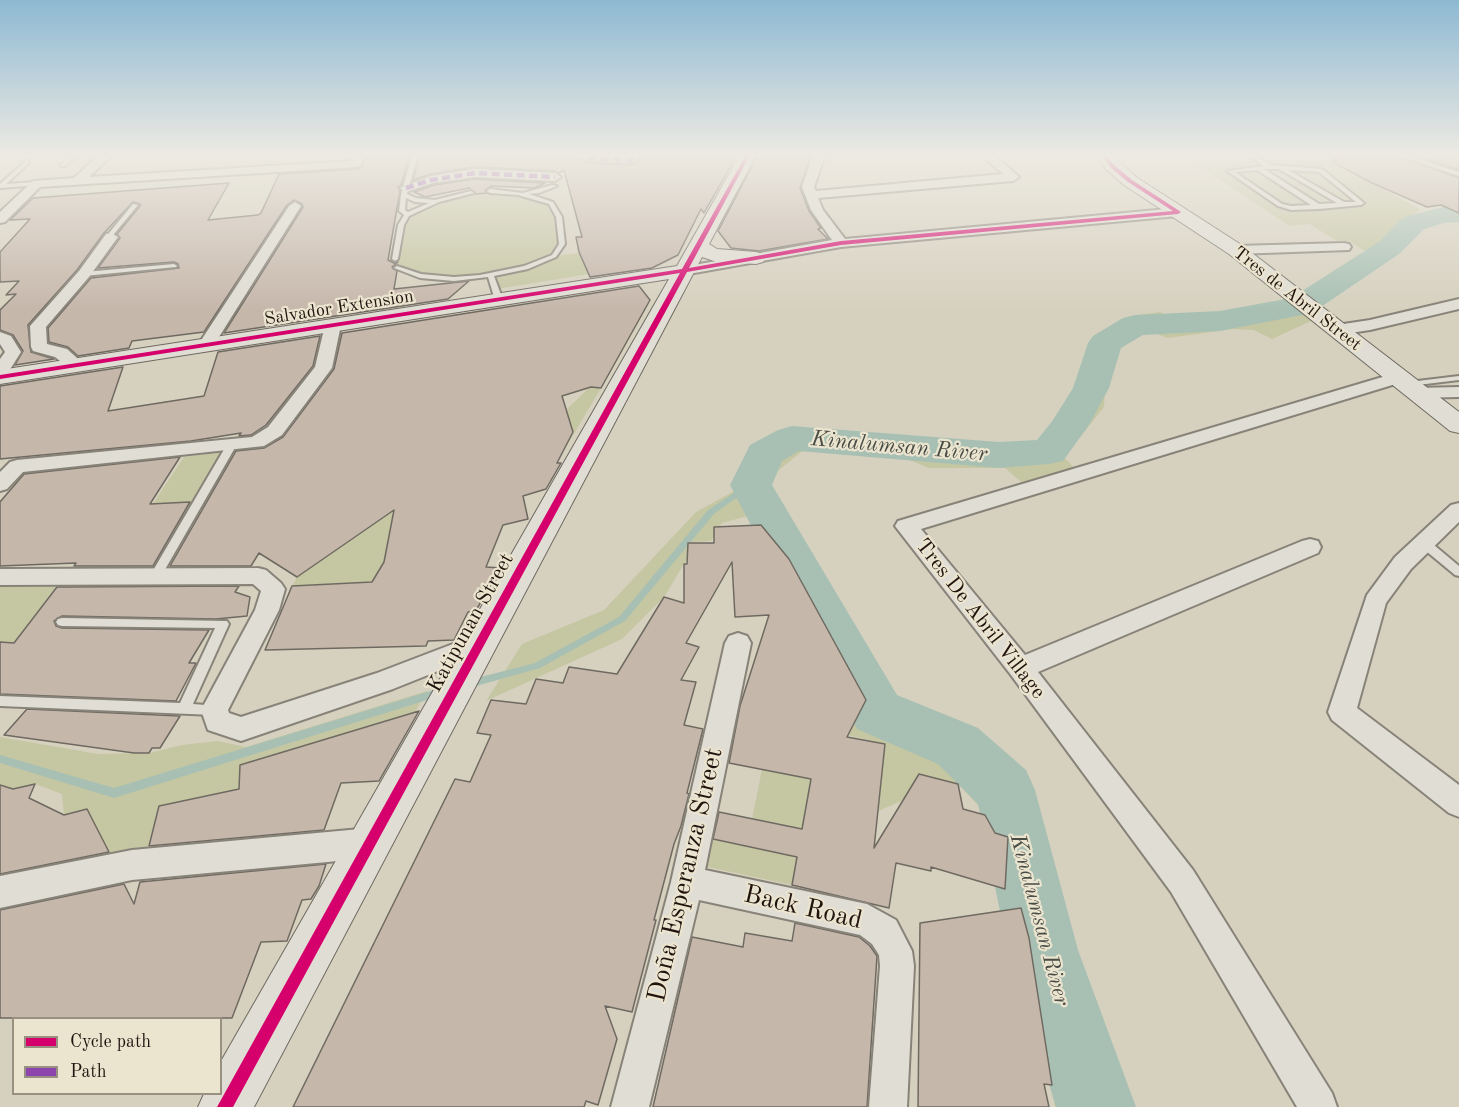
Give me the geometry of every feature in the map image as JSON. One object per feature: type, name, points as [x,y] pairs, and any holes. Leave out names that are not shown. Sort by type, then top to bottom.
[{"type":"main road","name":"Katipunan Street","points":[[225,1107],[720,207]]},
{"type":"main road","name":"Tres de Abril Street","points":[[1170,207],[1236,250],[1459,425]]},
{"type":"main road","points":[[699,244],[706,252],[714,255],[756,258]]},
{"type":"main road","name":"Salvador Extension","points":[[0,377],[683,271]]},
{"type":"main road","points":[[624,280],[650,285],[667,301]]},
{"type":"street","points":[[1,217],[13,207]]},
{"type":"street","points":[[206,345],[295,207]]},
{"type":"street","points":[[816,207],[841,243]]},
{"type":"street","points":[[683,271],[841,243],[1178,212]]},
{"type":"street","points":[[76,365],[61,353],[39,347],[38,326],[84,274],[111,237]]},
{"type":"street","points":[[1236,250],[1344,247]]},
{"type":"street","points":[[1336,330],[1370,325],[1459,304]]},
{"type":"street","points":[[0,484],[17,466],[257,442],[275,431],[323,368],[333,325]]},
{"type":"street","points":[[0,337],[5,339],[13,352],[0,372]]},
{"type":"street","points":[[1406,385],[1459,392]]},
{"type":"street","name":"Tres De Abril Village","points":[[1318,1107],[1182,881],[1020,668],[906,526],[1406,385]]},
{"type":"street","points":[[1459,510],[1403,562],[1375,601],[1342,712],[1459,803]]},
{"type":"street","points":[[1020,668],[1310,547]]},
{"type":"street","points":[[0,577],[258,576],[273,589],[267,610],[214,710],[218,722],[241,729],[384,681],[479,645]]},
{"type":"street","name":"Doña Esperanza Street","points":[[630,1107],[687,882],[738,643]]},
{"type":"street","points":[[0,892],[132,865],[371,843]]},
{"type":"street","name":"Back Road","points":[[687,882],[867,920],[884,932],[895,951],[897,966],[888,1107]]},
{"type":"lane","points":[[111,237],[134,207]]},
{"type":"lane","points":[[403,207],[402,210],[407,215]]},
{"type":"lane","points":[[395,259],[401,225],[407,215],[425,207]]},
{"type":"lane","points":[[397,268],[420,276],[454,279],[491,276],[526,268],[554,256],[562,244],[559,217],[553,207]]},
{"type":"lane","points":[[1289,207],[1301,209],[1318,207]]},
{"type":"lane","points":[[84,274],[174,266]]},
{"type":"lane","points":[[491,276],[499,300]]},
{"type":"lane","points":[[1406,385],[1459,378]]},
{"type":"lane","points":[[155,576],[231,446]]},
{"type":"lane","points":[[1424,543],[1459,572]]},
{"type":"lane","points":[[62,622],[223,624],[185,707]]},
{"type":"lane","points":[[0,701],[214,710]]},
{"type":"green space","points":[[425,207],[553,207],[559,217],[562,244],[554,256],[579,253],[589,274],[497,289],[491,276],[454,279],[420,276],[397,268],[395,259],[401,225],[407,215]]},
{"type":"green space","points":[[1260,207],[1416,207],[1420,209],[1368,253],[1349,241],[1339,242],[1309,224],[1289,226]]},
{"type":"green space","points":[[1294,305],[1313,320],[1272,339],[1254,330],[1233,329],[1168,338],[1143,329],[1116,344],[1106,371],[1104,407],[1064,457],[1076,470],[1027,487],[1005,468],[929,468],[907,459],[806,448],[764,482],[778,507],[771,510],[868,690],[938,718],[985,744],[1033,823],[1036,860],[1051,937],[1086,1057],[1105,1107],[1055,1107],[1043,1021],[1008,837],[958,784],[904,800],[878,811],[885,744],[848,735],[866,700],[789,559],[761,525],[766,511],[722,523],[711,541],[692,542],[687,559],[664,597],[622,639],[486,701],[522,644],[604,610],[696,512],[745,485],[759,454],[788,437],[789,429],[907,435],[932,447],[992,452],[1032,448],[1053,437],[1087,375],[1096,335],[1138,315],[1160,312],[1170,318],[1224,318]]},
{"type":"green space","points":[[590,387],[601,388],[563,452],[526,448],[571,425],[566,410]]},
{"type":"green space","points":[[263,447],[265,467],[255,493],[206,501],[152,505],[184,457]]},
{"type":"green space","points":[[394,506],[388,542],[395,541],[374,582],[292,586],[297,577],[370,527]]},
{"type":"green space","points":[[0,586],[83,587],[50,596],[28,624],[27,630],[14,643],[0,642]]},
{"type":"green space","points":[[427,691],[415,712],[240,765],[238,820],[160,806],[148,849],[109,854],[87,809],[64,815],[62,794],[35,784],[13,789],[0,785],[0,737],[98,754],[149,753],[182,745],[218,741],[246,747]]},
{"type":"green space","points":[[762,769],[811,779],[792,885],[703,866],[709,839],[789,855],[793,827],[752,819]]},
{"type":"building","points":[[24,207],[129,207],[28,325],[31,352],[54,359],[15,365],[23,351],[13,335],[0,330],[0,310],[16,294],[6,295],[19,281],[0,282],[0,252],[30,219],[10,220]]},
{"type":"building","points":[[139,207],[216,207],[208,220],[261,213],[264,207],[286,207],[204,332],[132,341],[129,348],[78,356],[68,347],[49,342],[48,328],[91,278],[179,268],[174,262],[98,268],[120,238],[117,234]]},
{"type":"building","points":[[303,207],[397,207],[388,260],[398,262],[392,267],[397,271],[394,289],[469,281],[448,299],[224,333]]},
{"type":"building","points":[[574,207],[708,207],[704,213],[701,209],[678,255],[652,268],[590,277],[579,252],[576,237],[582,237]]},
{"type":"building","points":[[731,207],[807,207],[821,228],[818,229],[828,239],[759,251],[731,248],[718,231]]},
{"type":"building","points":[[1445,207],[1459,207],[1459,213]]},
{"type":"building","points":[[639,286],[650,300],[601,388],[591,387],[562,396],[573,432],[557,463],[561,463],[546,489],[523,496],[528,519],[503,525],[486,567],[501,568],[475,612],[468,612],[454,640],[428,641],[426,646],[265,650],[292,586],[372,582],[384,562],[394,510],[297,577],[259,553],[251,566],[170,566],[236,451],[264,448],[283,437],[334,369],[342,333]]},
{"type":"building","points":[[320,336],[313,366],[266,425],[251,435],[239,436],[241,433],[191,441],[0,459],[0,386],[123,367],[108,411],[204,396],[218,352]]},
{"type":"building","points":[[180,457],[150,504],[190,502],[153,566],[74,566],[76,563],[0,566],[0,502],[24,474]]},
{"type":"building","points":[[761,525],[789,559],[866,700],[847,737],[885,744],[874,848],[919,774],[958,784],[963,809],[985,815],[995,833],[1008,837],[1005,889],[931,867],[931,871],[896,863],[889,908],[792,885],[797,857],[713,839],[719,812],[802,829],[811,779],[729,763],[740,706],[769,615],[735,617],[732,562],[686,643],[699,647],[681,680],[696,682],[684,725],[703,729],[681,826],[674,844],[632,1012],[605,1006],[617,1039],[598,1105],[586,1101],[584,1107],[293,1107],[455,779],[470,782],[491,735],[477,733],[491,700],[526,704],[536,679],[563,683],[569,667],[617,674],[664,597],[684,603],[684,564],[687,564],[688,543],[714,543],[714,527]]},
{"type":"building","points":[[239,586],[235,592],[250,597],[247,616],[216,619],[62,616],[54,621],[56,626],[62,628],[209,630],[189,663],[196,663],[176,701],[0,694],[0,642],[14,643],[57,587]]},
{"type":"building","points":[[27,709],[180,716],[160,748],[152,748],[149,753],[134,753],[4,735]]},
{"type":"building","points":[[419,711],[379,781],[341,783],[324,830],[149,846],[159,806],[239,789],[240,765]]},
{"type":"building","points":[[35,784],[29,798],[64,815],[87,809],[109,852],[0,874],[0,785],[13,789]]},
{"type":"building","points":[[326,864],[319,886],[311,899],[302,900],[287,941],[261,942],[232,1018],[0,1018],[0,910],[124,884],[134,904],[140,882]]},
{"type":"building","points":[[1021,908],[1029,938],[1052,1085],[1044,1084],[1049,1107],[918,1107],[920,923]]},
{"type":"building","points":[[795,923],[859,937],[877,956],[867,1107],[653,1107],[692,937],[743,947],[745,933],[792,941]]},
{"type":"waterway","name":"Kinalumsan River","points":[[1096,1107],[1043,950],[1005,790],[958,746],[877,712],[751,485],[764,454],[792,438],[999,455],[1049,452],[1070,425],[1091,388],[1105,343],[1135,325],[1220,321],[1301,306],[1389,248],[1414,223],[1443,215],[1459,214]]},
{"type":"waterway","points":[[469,684],[537,666],[622,619],[711,512],[751,485]]},
{"type":"waterway","points":[[0,759],[114,793],[440,692]]},
{"type":"cycle path","points":[[225,1107],[720,207]]},
{"type":"cycle path","points":[[1170,207],[1178,212]]},
{"type":"cycle path","points":[[0,377],[683,271],[841,243],[1178,212]]}]
